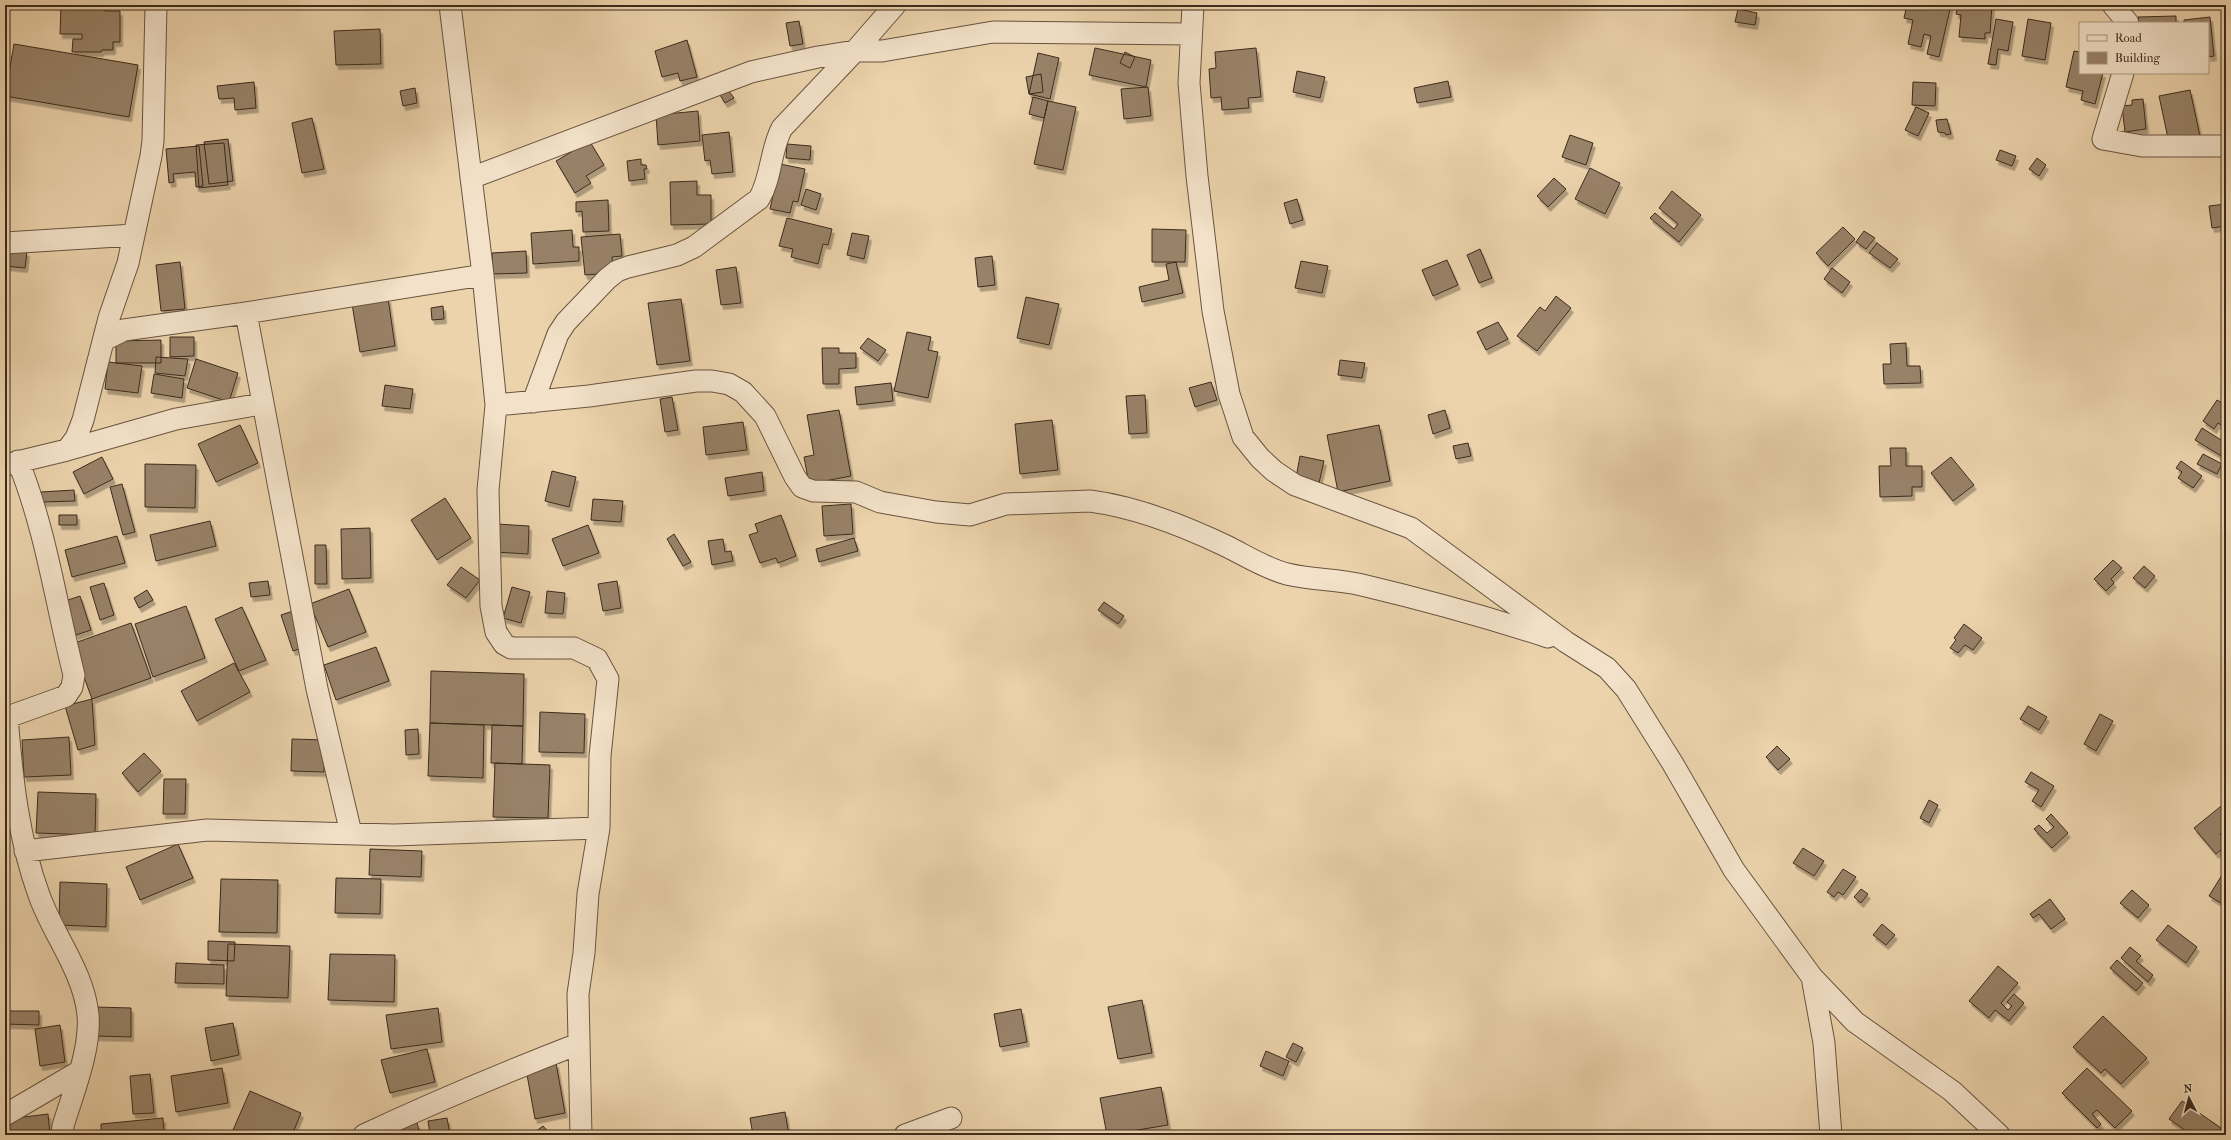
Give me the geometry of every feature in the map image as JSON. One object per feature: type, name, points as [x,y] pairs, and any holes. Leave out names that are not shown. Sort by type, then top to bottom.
[{"type":"street","points":[[66,450],[76,438],[83,420],[134,235],[153,141],[156,5]]},
{"type":"street","points":[[450,5],[483,275],[496,404],[488,490],[491,606],[496,632],[504,644],[510,648],[574,648],[597,659],[608,679],[600,756],[599,828],[588,894],[584,953],[578,994],[580,1135]]},
{"type":"street","points":[[533,402],[558,334],[566,322],[617,271],[683,253],[694,247],[759,199],[765,187],[777,139],[782,128],[855,51],[894,5]]},
{"type":"street","points":[[1193,5],[1189,83],[1197,176],[1209,279],[1229,394],[1244,436],[1265,463],[1295,485],[1411,528],[1566,642],[1607,668],[1626,689],[1673,764],[1734,870],[1812,977],[1855,1022],[1952,1091],[1999,1135]]},
{"type":"street","points":[[2113,5],[2127,22]]},
{"type":"street","points":[[471,178],[751,72],[811,58],[855,51],[882,51],[993,32],[1191,34]]},
{"type":"street","points":[[2123,74],[2103,140],[2142,146],[2226,146]]},
{"type":"street","points":[[5,243],[134,235]]},
{"type":"street","points":[[104,340],[124,330],[246,313],[483,275]]},
{"type":"street","points":[[246,313],[256,364],[261,404],[317,690],[351,833]]},
{"type":"street","points":[[496,404],[533,402],[696,381],[729,384],[743,392],[765,416],[794,477],[802,487],[812,491],[856,492],[880,502],[936,512],[970,515],[1006,504],[1102,503],[1152,517],[1197,532],[1261,565],[1287,574],[1360,584],[1498,621],[1566,642]]},
{"type":"street","points":[[62,1135],[63,1126],[80,1071],[87,1039],[88,1015],[83,989],[39,896],[25,851],[11,765],[6,717],[66,696],[72,686],[74,675],[43,538],[30,492],[11,463],[66,450],[182,418],[261,404]]},
{"type":"street","points":[[25,851],[207,830],[394,835],[599,828]]},
{"type":"street","points":[[1812,977],[1824,1043],[1831,1135]]},
{"type":"street","points":[[364,1135],[398,1118],[523,1065],[578,1044]]},
{"type":"street","points":[[5,1115],[80,1071]]},
{"type":"street","points":[[905,1135],[927,1131],[951,1118]]},
{"type":"building","points":[[105,5],[105,11],[120,11],[120,42],[113,42],[113,50],[102,50],[101,52],[72,52],[73,39],[82,39],[82,34],[60,34],[61,6]]},
{"type":"building","points":[[1907,5],[1951,5],[1939,57],[1927,54],[1931,36],[1924,34],[1921,47],[1908,44],[1913,20],[1904,18]]},
{"type":"building","points":[[1957,5],[1992,5],[1990,33],[1985,33],[1985,39],[1959,37],[1961,15],[1956,14]]},
{"type":"building","points":[[1738,9],[1757,13],[1755,25],[1735,22]]},
{"type":"building","points":[[2176,16],[2176,22],[2139,22],[2138,17]]},
{"type":"building","points":[[2210,17],[2214,56],[2209,57],[2209,22],[2184,22],[2184,20]]},
{"type":"building","points":[[1996,19],[2013,22],[2008,51],[1998,49],[1996,65],[1988,64]]},
{"type":"building","points":[[2028,19],[2051,23],[2045,60],[2022,56]]},
{"type":"building","points":[[799,21],[803,44],[790,46],[786,23]]},
{"type":"building","points":[[380,29],[381,64],[336,65],[334,31]]},
{"type":"building","points":[[687,40],[697,77],[680,81],[678,73],[662,77],[655,51]]},
{"type":"building","points":[[14,44],[138,65],[129,117],[5,96]]},
{"type":"building","points":[[1095,48],[1151,60],[1146,87],[1089,75]]},
{"type":"building","points":[[1256,48],[1261,97],[1248,98],[1249,108],[1222,110],[1221,97],[1211,98],[1209,69],[1216,68],[1215,52]]},
{"type":"building","points":[[2074,51],[2079,52],[2079,74],[2103,74],[2095,104],[2081,100],[2083,91],[2066,87]]},
{"type":"building","points":[[1125,52],[1135,57],[1130,68],[1120,63]]},
{"type":"building","points":[[1038,53],[1059,58],[1050,99],[1029,94]]},
{"type":"building","points":[[1297,71],[1325,77],[1320,98],[1293,92]]},
{"type":"building","points":[[1041,74],[1043,92],[1029,94],[1026,77]]},
{"type":"building","points":[[1448,81],[1451,97],[1417,103],[1414,88]]},
{"type":"building","points":[[254,82],[256,108],[235,110],[234,98],[219,99],[217,86]]},
{"type":"building","points":[[1913,82],[1936,83],[1935,106],[1912,105]]},
{"type":"building","points":[[1148,87],[1151,116],[1124,119],[1121,89]]},
{"type":"building","points":[[415,88],[417,103],[403,106],[400,91]]},
{"type":"building","points":[[728,90],[734,98],[725,103],[720,95]]},
{"type":"building","points":[[2190,90],[2200,136],[2169,143],[2159,96]]},
{"type":"building","points":[[1033,97],[1048,101],[1044,118],[1029,114]]},
{"type":"building","points":[[2143,99],[2146,129],[2125,132],[2122,106],[2132,105],[2132,100]]},
{"type":"building","points":[[1048,101],[1076,107],[1063,170],[1034,164]]},
{"type":"building","points":[[1916,107],[1929,113],[1918,136],[1905,130]]},
{"type":"building","points":[[698,111],[700,141],[658,145],[656,115]]},
{"type":"building","points":[[312,118],[324,169],[302,173],[292,123]]},
{"type":"building","points":[[1947,119],[1951,134],[1946,135],[1945,133],[1938,132],[1936,120]]},
{"type":"building","points":[[729,132],[733,172],[712,174],[710,160],[705,161],[702,135]]},
{"type":"building","points":[[1570,135],[1593,143],[1586,165],[1562,157]]},
{"type":"building","points":[[587,137],[604,165],[586,176],[591,183],[575,193],[556,161],[573,151],[571,147]]},
{"type":"building","points":[[228,139],[233,181],[209,184],[204,142]]},
{"type":"building","points":[[224,143],[228,185],[199,188],[196,145]]},
{"type":"building","points":[[787,144],[811,146],[810,160],[786,158]]},
{"type":"building","points":[[199,146],[203,186],[196,187],[195,172],[173,174],[174,182],[169,183],[166,149]]},
{"type":"building","points":[[2000,150],[2016,156],[2012,166],[1996,160]]},
{"type":"building","points":[[2037,158],[2046,165],[2039,176],[2029,169]]},
{"type":"building","points":[[641,159],[641,165],[646,165],[647,169],[644,169],[645,179],[629,181],[627,161]]},
{"type":"building","points":[[780,164],[805,169],[798,202],[793,201],[790,213],[770,209]]},
{"type":"building","points":[[1590,168],[1620,183],[1605,214],[1575,199]]},
{"type":"building","points":[[1554,178],[1566,189],[1548,207],[1537,196]]},
{"type":"building","points":[[697,181],[697,195],[711,195],[711,224],[671,225],[670,182]]},
{"type":"building","points":[[806,189],[821,194],[816,210],[801,205]]},
{"type":"building","points":[[1672,191],[1701,215],[1679,242],[1650,218],[1655,213],[1674,229],[1678,224],[1659,208]]},
{"type":"building","points":[[1297,199],[1303,220],[1290,224],[1284,203]]},
{"type":"building","points":[[608,200],[609,231],[583,232],[582,211],[576,212],[576,202]]},
{"type":"building","points":[[2226,204],[2226,226],[2212,228],[2209,206]]},
{"type":"building","points":[[787,218],[832,229],[828,245],[823,244],[818,264],[791,257],[793,249],[779,246]]},
{"type":"building","points":[[1843,227],[1855,239],[1828,266],[1816,253]]},
{"type":"building","points":[[1152,229],[1186,230],[1185,262],[1152,262]]},
{"type":"building","points":[[572,230],[573,247],[579,247],[579,261],[533,264],[531,233]]},
{"type":"building","points":[[1864,231],[1875,238],[1866,249],[1856,242]]},
{"type":"building","points":[[852,233],[869,236],[864,259],[847,255]]},
{"type":"building","points":[[620,234],[622,256],[612,257],[613,266],[610,273],[585,275],[581,237]]},
{"type":"building","points":[[1877,243],[1898,259],[1890,268],[1869,253]]},
{"type":"building","points":[[5,249],[27,252],[25,268],[5,266]]},
{"type":"building","points":[[1480,249],[1492,278],[1479,283],[1467,255]]},
{"type":"building","points":[[526,251],[527,273],[493,274],[492,253]]},
{"type":"building","points":[[992,256],[995,285],[978,287],[975,258]]},
{"type":"building","points":[[1447,260],[1458,285],[1433,296],[1422,270]]},
{"type":"building","points":[[1301,261],[1328,266],[1322,293],[1295,288]]},
{"type":"building","points":[[180,262],[185,309],[161,311],[156,265]]},
{"type":"building","points":[[1176,262],[1183,293],[1142,302],[1139,287],[1169,280],[1166,264]]},
{"type":"building","points":[[736,267],[741,303],[721,305],[716,270]]},
{"type":"building","points":[[1832,268],[1850,282],[1842,293],[1824,279]]},
{"type":"building","points":[[1556,296],[1571,308],[1537,351],[1517,336],[1540,307],[1545,311]]},
{"type":"building","points":[[1026,297],[1059,304],[1049,345],[1017,338]]},
{"type":"building","points":[[388,298],[395,346],[360,352],[352,304]]},
{"type":"building","points":[[681,299],[690,361],[657,365],[648,303]]},
{"type":"building","points":[[443,306],[444,319],[432,320],[431,308]]},
{"type":"building","points":[[1498,322],[1508,339],[1486,350],[1477,332]]},
{"type":"building","points":[[907,332],[931,337],[928,350],[938,352],[928,398],[894,391]]},
{"type":"building","points":[[170,337],[194,337],[194,356],[170,357]]},
{"type":"building","points":[[868,338],[886,350],[878,361],[860,348]]},
{"type":"building","points":[[161,340],[161,363],[116,363],[116,341]]},
{"type":"building","points":[[1906,343],[1907,366],[1920,366],[1921,383],[1884,384],[1883,364],[1891,364],[1890,344]]},
{"type":"building","points":[[822,348],[839,348],[839,353],[856,353],[856,368],[839,369],[839,384],[823,384]]},
{"type":"building","points":[[156,357],[188,359],[185,376],[155,373]]},
{"type":"building","points":[[196,359],[238,373],[229,402],[187,388]]},
{"type":"building","points":[[1340,360],[1365,363],[1362,378],[1338,375]]},
{"type":"building","points":[[108,362],[142,366],[138,393],[105,389]]},
{"type":"building","points":[[154,374],[184,379],[182,398],[151,393]]},
{"type":"building","points":[[1211,382],[1217,400],[1195,407],[1189,388]]},
{"type":"building","points":[[891,383],[893,401],[857,405],[855,387]]},
{"type":"building","points":[[385,385],[413,389],[410,409],[382,406]]},
{"type":"building","points":[[1145,395],[1147,433],[1129,434],[1126,396]]},
{"type":"building","points":[[672,397],[678,430],[665,432],[660,399]]},
{"type":"building","points":[[2217,400],[2226,405],[2223,413],[2226,415],[2226,428],[2218,423],[2214,429],[2203,421]]},
{"type":"building","points":[[839,410],[851,476],[809,484],[804,457],[814,455],[807,415]]},
{"type":"building","points":[[1445,410],[1450,428],[1433,434],[1428,415]]},
{"type":"building","points":[[1052,420],[1058,470],[1020,474],[1015,424]]},
{"type":"building","points":[[743,422],[747,450],[706,455],[703,427]]},
{"type":"building","points":[[240,425],[258,463],[216,482],[198,444]]},
{"type":"building","points":[[1379,425],[1390,481],[1338,492],[1327,435]]},
{"type":"building","points":[[2202,428],[2226,443],[2226,452],[2223,457],[2195,440]]},
{"type":"building","points":[[1468,443],[1471,456],[1456,459],[1453,446]]},
{"type":"building","points":[[1890,448],[1906,448],[1906,466],[1922,466],[1922,487],[1912,487],[1912,496],[1880,497],[1879,466],[1891,466]]},
{"type":"building","points":[[2203,454],[2222,464],[2217,474],[2197,464]]},
{"type":"building","points":[[1300,456],[1324,461],[1319,483],[1296,478]]},
{"type":"building","points":[[102,457],[113,479],[84,494],[73,472]]},
{"type":"building","points":[[1951,457],[1974,485],[1953,501],[1931,473]]},
{"type":"building","points":[[2181,461],[2202,476],[2193,488],[2178,478],[2182,472],[2176,468]]},
{"type":"building","points":[[145,464],[196,465],[195,508],[145,507]]},
{"type":"building","points":[[552,471],[576,477],[569,507],[545,501]]},
{"type":"building","points":[[762,472],[764,491],[728,496],[725,478]]},
{"type":"building","points":[[122,484],[135,532],[123,535],[110,487]]},
{"type":"building","points":[[74,490],[75,501],[42,502],[41,492]]},
{"type":"building","points":[[445,498],[471,538],[437,560],[411,520]]},
{"type":"building","points":[[593,499],[623,501],[621,522],[591,520]]},
{"type":"building","points":[[851,504],[853,534],[824,536],[822,506]]},
{"type":"building","points":[[59,515],[77,515],[77,525],[59,525]]},
{"type":"building","points":[[781,515],[796,556],[778,563],[776,558],[760,563],[749,535],[758,532],[755,524]]},
{"type":"building","points":[[210,521],[216,546],[156,561],[150,535]]},
{"type":"building","points":[[497,524],[529,526],[528,554],[495,552]]},
{"type":"building","points":[[588,525],[599,553],[563,566],[552,539]]},
{"type":"building","points":[[370,528],[371,578],[342,579],[341,529]]},
{"type":"building","points":[[674,534],[691,562],[683,566],[667,539]]},
{"type":"building","points":[[117,536],[125,563],[72,577],[65,550]]},
{"type":"building","points":[[854,538],[858,551],[819,562],[816,549]]},
{"type":"building","points":[[723,539],[725,552],[731,551],[733,561],[712,565],[708,541]]},
{"type":"building","points":[[315,545],[326,545],[327,584],[315,584]]},
{"type":"building","points":[[2113,560],[2122,568],[2111,579],[2114,583],[2106,591],[2094,579]]},
{"type":"building","points":[[2144,566],[2155,576],[2145,588],[2133,578]]},
{"type":"building","points":[[461,567],[480,580],[466,598],[447,585]]},
{"type":"building","points":[[268,581],[270,595],[251,597],[249,583]]},
{"type":"building","points":[[617,581],[621,608],[603,611],[598,584]]},
{"type":"building","points":[[104,583],[114,615],[100,620],[90,587]]},
{"type":"building","points":[[512,587],[530,592],[521,623],[503,618]]},
{"type":"building","points":[[349,589],[366,632],[328,647],[310,604]]},
{"type":"building","points":[[147,590],[153,600],[139,608],[134,598]]},
{"type":"building","points":[[547,591],[565,593],[563,614],[545,613]]},
{"type":"building","points":[[80,596],[91,630],[76,635],[65,601]]},
{"type":"building","points":[[1104,602],[1124,616],[1118,624],[1098,610]]},
{"type":"building","points":[[186,606],[205,658],[153,677],[135,624]]},
{"type":"building","points":[[242,607],[266,660],[239,671],[215,619]]},
{"type":"building","points":[[293,611],[305,647],[293,651],[281,615]]},
{"type":"building","points":[[131,623],[151,678],[92,699],[72,644]]},
{"type":"building","points":[[1964,624],[1982,638],[1973,650],[1965,645],[1958,653],[1950,648],[1956,640],[1954,638]]},
{"type":"building","points":[[376,647],[389,681],[336,700],[324,665]]},
{"type":"building","points":[[234,663],[250,692],[197,721],[181,691]]},
{"type":"building","points":[[431,671],[524,674],[523,726],[430,723]]},
{"type":"building","points":[[92,699],[95,745],[78,750],[65,706]]},
{"type":"building","points":[[2028,706],[2047,717],[2039,730],[2020,719]]},
{"type":"building","points":[[540,712],[585,714],[584,753],[539,752]]},
{"type":"building","points":[[2100,714],[2113,721],[2096,751],[2084,744]]},
{"type":"building","points":[[430,723],[484,725],[483,778],[428,776]]},
{"type":"building","points":[[492,725],[523,726],[522,764],[491,763]]},
{"type":"building","points":[[418,729],[419,754],[406,755],[405,730]]},
{"type":"building","points":[[69,737],[71,775],[24,777],[22,740]]},
{"type":"building","points":[[292,739],[325,740],[324,772],[291,771]]},
{"type":"building","points":[[1777,746],[1790,759],[1778,770],[1766,757]]},
{"type":"building","points":[[144,753],[161,771],[138,792],[122,773]]},
{"type":"building","points":[[495,763],[550,765],[548,818],[493,817]]},
{"type":"building","points":[[2031,772],[2054,786],[2041,807],[2032,801],[2039,790],[2025,782]]},
{"type":"building","points":[[164,779],[186,779],[185,814],[163,814]]},
{"type":"building","points":[[38,792],[96,794],[95,835],[36,833]]},
{"type":"building","points":[[1929,800],[1938,805],[1929,823],[1920,818]]},
{"type":"building","points":[[2225,803],[2226,829],[2220,834],[2226,841],[2226,846],[2216,854],[2194,828]]},
{"type":"building","points":[[2051,814],[2068,833],[2052,848],[2034,829],[2039,825],[2047,833],[2054,827],[2046,819]]},
{"type":"building","points":[[178,844],[193,878],[140,900],[126,867]]},
{"type":"building","points":[[1803,848],[1824,861],[1814,876],[1793,863]]},
{"type":"building","points":[[370,849],[422,851],[421,877],[369,875]]},
{"type":"building","points":[[1843,869],[1856,877],[1843,895],[1838,892],[1834,897],[1827,892]]},
{"type":"building","points":[[2222,875],[2226,878],[2226,906],[2209,896]]},
{"type":"building","points":[[336,878],[381,879],[380,914],[335,913]]},
{"type":"building","points":[[221,879],[278,880],[277,933],[219,932]]},
{"type":"building","points":[[60,882],[107,884],[106,927],[59,925]]},
{"type":"building","points":[[1861,889],[1868,894],[1861,903],[1854,897]]},
{"type":"building","points":[[2132,890],[2149,905],[2138,918],[2120,903]]},
{"type":"building","points":[[2050,899],[2065,919],[2051,929],[2039,914],[2033,918],[2030,914]]},
{"type":"building","points":[[1882,924],[1895,935],[1886,945],[1873,935]]},
{"type":"building","points":[[2168,925],[2197,947],[2186,963],[2156,940]]},
{"type":"building","points":[[208,941],[235,942],[234,961],[208,960]]},
{"type":"building","points":[[228,944],[290,946],[288,998],[226,996]]},
{"type":"building","points":[[2130,947],[2141,956],[2136,961],[2153,975],[2148,982],[2121,958]]},
{"type":"building","points":[[330,954],[395,955],[394,1002],[328,1000]]},
{"type":"building","points":[[2117,960],[2143,983],[2136,991],[2110,968]]},
{"type":"building","points":[[176,963],[224,965],[224,984],[175,983]]},
{"type":"building","points":[[1998,966],[2018,983],[2001,1003],[2008,1010],[2012,1006],[2007,1002],[2014,994],[2024,1003],[2009,1021],[1995,1010],[1989,1018],[1969,1001]]},
{"type":"building","points":[[1142,1000],[1152,1053],[1118,1059],[1108,1007]]},
{"type":"building","points":[[96,1007],[131,1008],[131,1037],[95,1036]]},
{"type":"building","points":[[438,1008],[442,1042],[391,1049],[386,1015]]},
{"type":"building","points":[[1021,1009],[1027,1042],[1000,1047],[994,1014]]},
{"type":"building","points":[[6,1011],[39,1011],[39,1025],[5,1024]]},
{"type":"building","points":[[2103,1016],[2147,1058],[2121,1084],[2105,1069],[2101,1073],[2073,1047]]},
{"type":"building","points":[[233,1023],[239,1055],[211,1061],[205,1028]]},
{"type":"building","points":[[60,1025],[65,1062],[40,1066],[35,1029]]},
{"type":"building","points":[[1293,1043],[1303,1048],[1296,1062],[1286,1057]]},
{"type":"building","points":[[427,1049],[435,1082],[390,1093],[381,1060]]},
{"type":"building","points":[[1266,1051],[1289,1061],[1283,1076],[1260,1066]]},
{"type":"building","points":[[556,1063],[565,1113],[535,1119],[526,1069]]},
{"type":"building","points":[[222,1068],[228,1103],[176,1112],[171,1076]]},
{"type":"building","points":[[2087,1068],[2132,1111],[2115,1128],[2097,1110],[2092,1114],[2101,1124],[2097,1128],[2062,1093]]},
{"type":"building","points":[[150,1074],[154,1113],[133,1114],[130,1076]]},
{"type":"building","points":[[1161,1087],[1168,1125],[1107,1135],[1100,1098]]},
{"type":"building","points":[[250,1091],[301,1113],[292,1135],[246,1135],[233,1130]]},
{"type":"building","points":[[2182,1101],[2221,1128],[2217,1135],[2192,1135],[2169,1119]]},
{"type":"building","points":[[785,1112],[789,1135],[753,1135],[750,1118]]},
{"type":"building","points":[[48,1114],[50,1135],[10,1135],[8,1119]]},
{"type":"building","points":[[163,1118],[164,1135],[101,1135],[101,1124]]},
{"type":"building","points":[[447,1118],[450,1135],[430,1135],[428,1121]]},
{"type":"building","points":[[417,1123],[420,1135],[387,1135],[386,1130]]},
{"type":"building","points":[[543,1126],[551,1135],[531,1135]]}]
